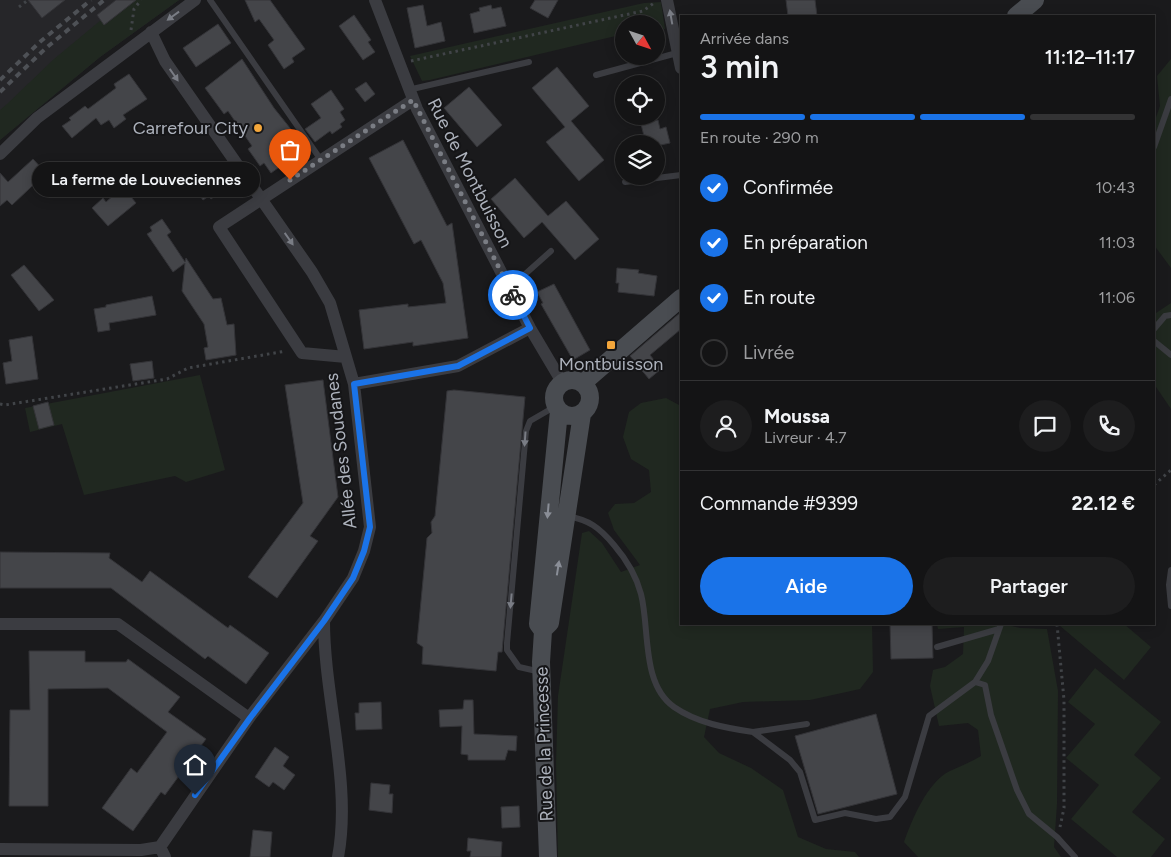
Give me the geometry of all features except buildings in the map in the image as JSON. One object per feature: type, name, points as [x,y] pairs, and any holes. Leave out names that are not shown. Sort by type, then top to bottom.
[{"type":"street","points":[[0,154],[37,118],[195,0]]},
{"type":"street","points":[[668,0],[680,64]]},
{"type":"street","points":[[1017,15],[1035,0]]},
{"type":"street","name":"Rue de Montbuisson","points":[[378,1],[410,95],[530,328],[562,382]]},
{"type":"street","name":"Allée des Soudanes","points":[[151,32],[165,61],[312,272],[330,303],[354,384],[370,527],[364,551],[353,578],[324,621],[250,718],[163,852]]},
{"type":"street","points":[[346,357],[302,354],[219,227],[321,160],[410,95]]},
{"type":"street","points":[[583,383],[680,299]]},
{"type":"street","points":[[354,384],[458,366],[530,328]]},
{"type":"street","points":[[572,380],[583,383],[587,387],[590,399],[586,410],[582,414],[572,416],[557,408],[555,390],[562,382],[572,380]]},
{"type":"street","name":"Rue de la Princesse","points":[[548,857],[542,672],[543,631],[538,624],[557,408]]},
{"type":"street","name":"Rue de la Princesse","points":[[543,631],[550,623],[582,414]]},
{"type":"street","points":[[551,476],[572,479]]},
{"type":"street","points":[[324,621],[324,648],[342,797],[342,836],[338,857]]},
{"type":"street","points":[[0,624],[118,624],[250,718]]},
{"type":"street","points":[[0,849],[141,850],[163,852]]},
{"type":"lane","points":[[210,0],[321,160]]},
{"type":"lane","points":[[596,75],[677,54]]},
{"type":"lane","points":[[410,95],[529,62]]},
{"type":"lane","points":[[1155,144],[1171,99]]},
{"type":"lane","points":[[665,177],[680,175]]},
{"type":"lane","points":[[508,285],[523,276],[551,251]]},
{"type":"lane","points":[[1155,328],[1165,316],[1171,315]]},
{"type":"lane","points":[[1155,341],[1171,355]]},
{"type":"lane","points":[[542,672],[519,667],[507,650],[507,643],[526,431],[530,421],[557,408]]},
{"type":"lane","points":[[566,516],[585,519],[606,536],[634,572],[641,594],[655,684],[673,706],[701,721],[753,732],[807,724]]},
{"type":"lane","points":[[1171,570],[1169,585],[1171,606]]},
{"type":"lane","points":[[753,732],[790,760],[800,772],[815,820],[845,813],[876,819],[890,816],[905,797],[929,716],[975,682],[988,661],[1000,626]]},
{"type":"lane","points":[[937,647],[1000,626]]},
{"type":"lane","points":[[975,682],[985,684],[990,715],[1017,790],[1029,814],[1057,837],[1075,857]]},
{"type":"path","points":[[19,7],[28,0]]},
{"type":"path","points":[[130,34],[134,9],[141,0]]},
{"type":"path","points":[[398,64],[643,11],[657,0]]},
{"type":"path","points":[[0,404],[5,405],[167,379],[188,368],[299,349]]},
{"type":"path","points":[[1155,484],[1171,470]]},
{"type":"path","points":[[1057,625],[1064,700],[1064,808],[1057,837]]},
{"type":"shaded area","points":[[0,0],[179,0],[100,57],[0,140]]},
{"type":"shaded area","points":[[136,0],[179,0],[100,57],[0,140],[0,110],[54,59],[101,20],[105,25]]},
{"type":"shaded area","points":[[661,2],[663,15],[615,15],[615,36],[430,80],[422,81],[410,56],[644,3]]},
{"type":"shaded area","points":[[1171,59],[1171,268],[1155,246],[1155,120],[1160,106],[1157,76]]},
{"type":"shaded area","points":[[1171,303],[1171,409],[1155,385],[1156,313]]},
{"type":"shaded area","points":[[200,375],[225,470],[186,482],[175,476],[84,495],[62,424],[30,432],[25,408]]},
{"type":"shaded area","points":[[666,398],[680,406],[680,625],[872,625],[873,672],[860,689],[810,700],[743,702],[710,709],[704,737],[719,753],[751,768],[783,790],[798,837],[826,849],[855,852],[859,857],[558,857],[556,763],[558,696],[582,533],[589,531],[602,543],[621,572],[640,565],[614,530],[608,513],[615,504],[634,503],[651,492],[649,470],[631,459],[623,437],[629,412],[641,403]]},
{"type":"shaded area","points":[[937,625],[1007,625],[1020,628],[1047,629],[1058,691],[1057,804],[1054,847],[1061,857],[918,857],[904,842],[921,802],[934,784],[950,771],[981,756],[978,730],[968,723],[939,726],[930,686],[933,670],[945,667],[963,654],[964,627],[938,629]]},
{"type":"shaded area","points":[[1059,625],[1125,625],[1151,647],[1124,680]]},
{"type":"shaded area","points":[[1095,668],[1161,722],[1134,755],[1161,778],[1132,812],[1165,839],[1151,857],[1117,857],[1071,819],[1099,785],[1066,758],[1095,724],[1068,702]]},
{"type":"railway","points":[[0,80],[41,41],[91,0]]},
{"type":"railway","points":[[0,92],[46,48],[104,0]]},
{"type":"way so far","points":[[290,180],[413,100],[513,295]]},
{"type":"place","name":"Carrefour City","points":[[258,128]]},
{"type":"place","name":"La ferme de Louveciennes","points":[[290,180]]},
{"type":"place","name":"Montbuisson","points":[[611,345]]},
{"type":"route","points":[[195,795],[250,718],[324,621],[353,578],[364,551],[370,527],[354,384],[458,366],[530,328],[513,295]]}]
